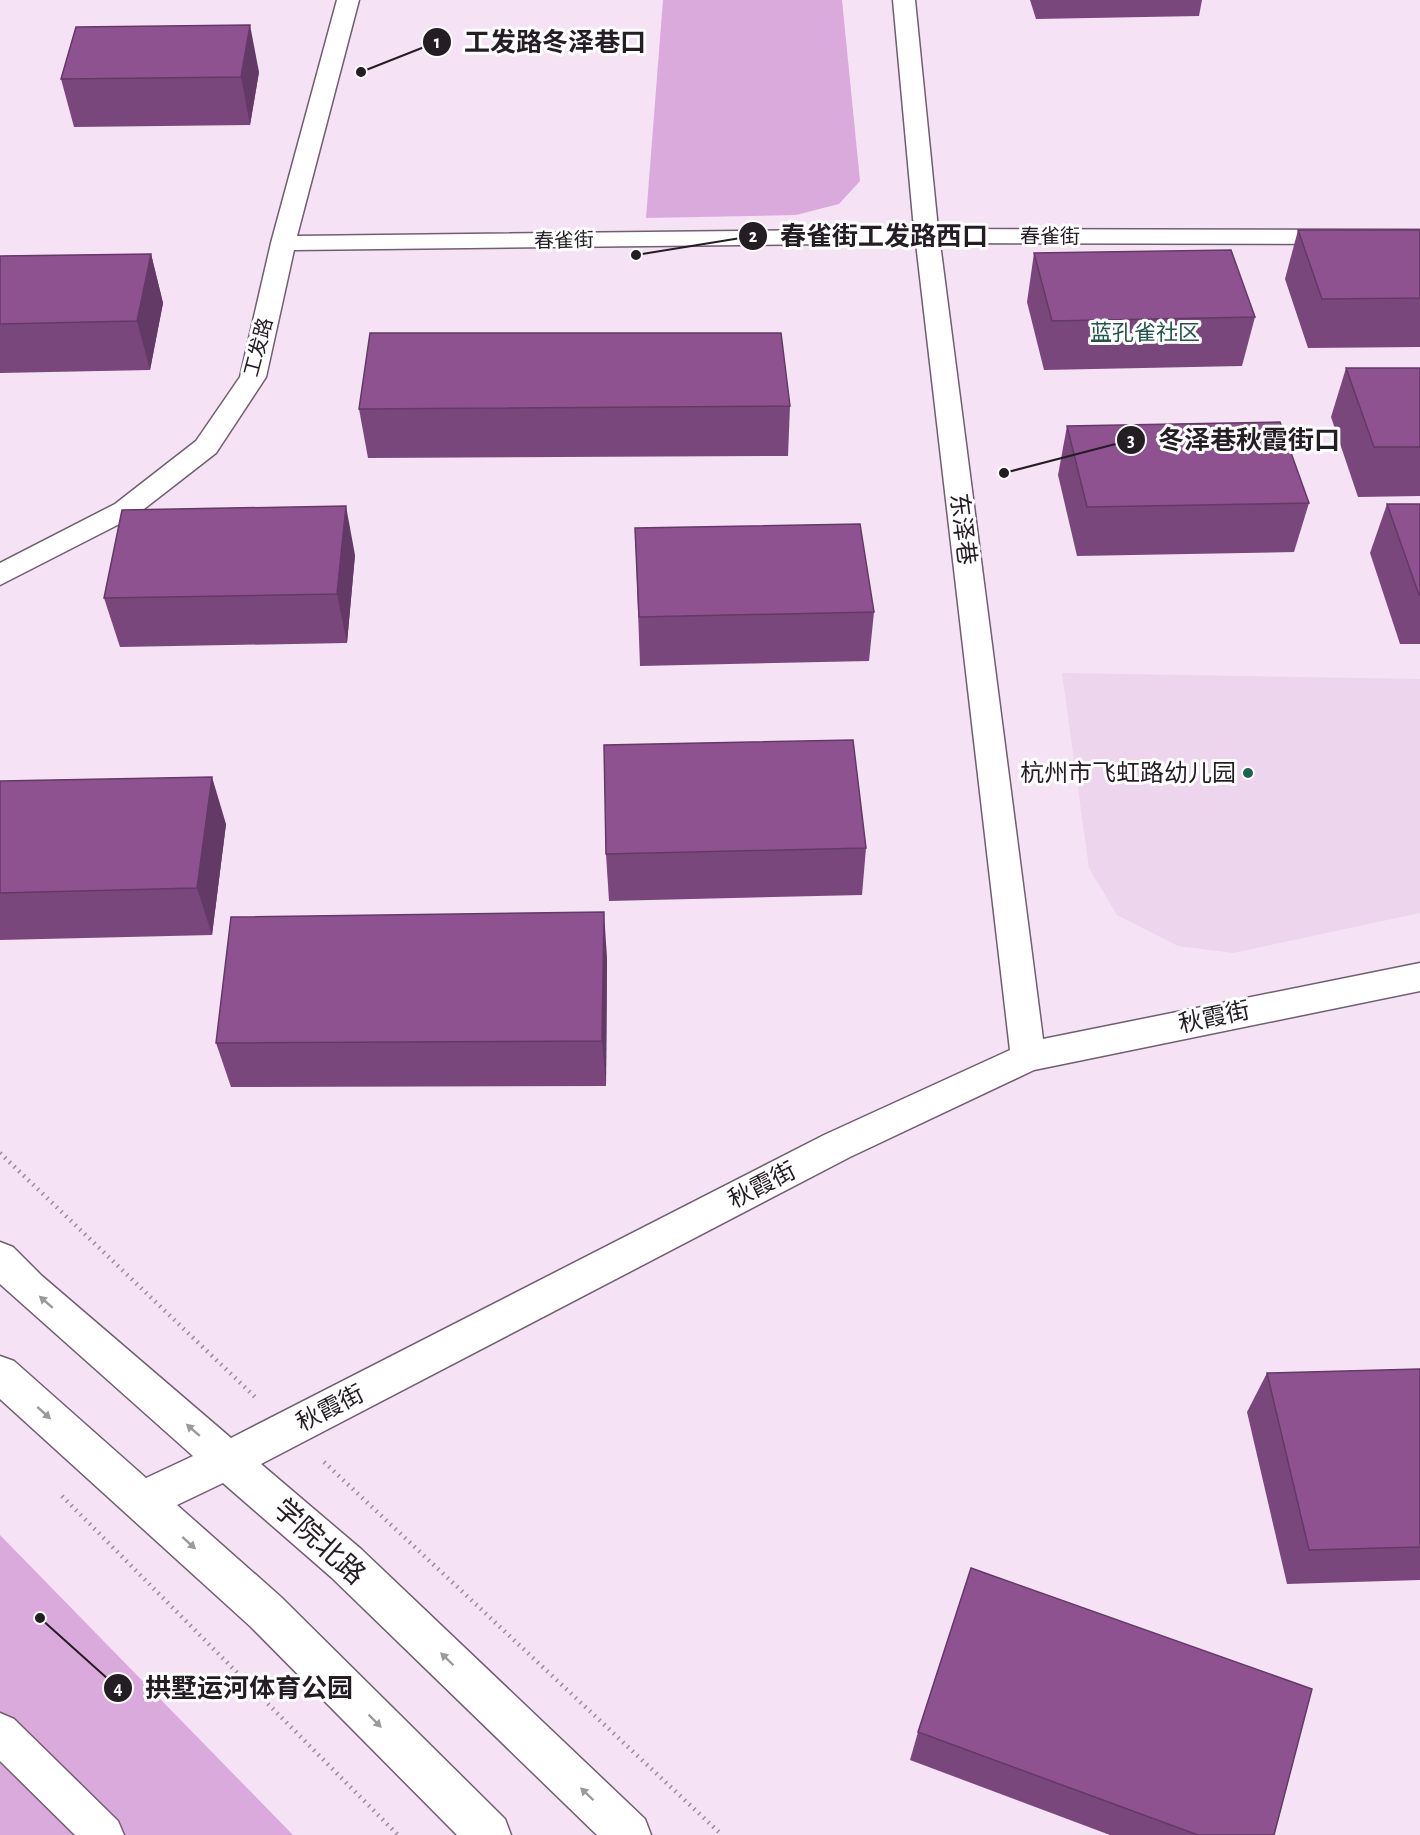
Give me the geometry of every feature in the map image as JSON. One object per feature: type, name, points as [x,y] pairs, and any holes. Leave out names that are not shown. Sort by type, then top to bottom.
[{"type":"street","name":"工发路","points":[[0,575],[125,510],[206,447],[253,377],[283,243],[348,0]]},
{"type":"street","name":"东泽巷","points":[[904,0],[927,236],[1028,1057]]},
{"type":"street","name":"春雀街","points":[[283,243],[927,236],[1420,237]]},
{"type":"street","name":"秋霞街","points":[[142,1501],[289,1429],[837,1146],[1028,1057],[1239,1012],[1420,977]]},
{"type":"street","name":"学院北路","points":[[0,1259],[30,1288],[346,1563],[629,1835]]},
{"type":"street","points":[[0,1374],[266,1612],[489,1835]]},
{"type":"lane","points":[[0,1732],[104,1835]]},
{"type":"path","points":[[0,1153],[289,1429],[722,1835]]},
{"type":"path","points":[[58,1492],[398,1835]]},
{"type":"shaded area","points":[[663,0],[842,0],[860,181],[839,204],[796,215],[646,218]]},
{"type":"shaded area","name":"杭州市飞虹路幼儿园","points":[[1062,673],[1420,679],[1420,913],[1233,953],[1178,946],[1117,915],[1089,868]]},
{"type":"shaded area","points":[[0,1535],[293,1835],[0,1835]]},
{"type":"building","points":[[250,25],[241,77],[61,79],[76,27]]},
{"type":"building","points":[[1298,230],[1420,230],[1420,298],[1322,299]]},
{"type":"building","points":[[1231,250],[1255,317],[1052,321],[1034,253]]},
{"type":"building","points":[[151,254],[137,321],[0,324],[0,256]]},
{"type":"building","points":[[370,333],[781,333],[790,406],[359,409]]},
{"type":"building","points":[[1346,368],[1420,368],[1420,447],[1374,447]]},
{"type":"building","points":[[1280,422],[1309,503],[1087,507],[1067,426]]},
{"type":"building","points":[[1387,504],[1420,504],[1420,595],[1419,595]]},
{"type":"building","points":[[346,506],[337,594],[104,598],[122,510]]},
{"type":"building","points":[[860,524],[874,612],[639,617],[635,528]]},
{"type":"building","points":[[853,740],[866,848],[606,854],[604,745]]},
{"type":"building","points":[[212,777],[197,888],[0,893],[0,781]]},
{"type":"building","points":[[604,912],[602,1041],[216,1043],[231,917]]},
{"type":"building","points":[[1420,1369],[1420,1547],[1309,1550],[1267,1373]]},
{"type":"building","points":[[971,1568],[1312,1689],[1274,1835],[1198,1835],[918,1732]]},
{"type":"place","name":"工发路冬泽巷口","points":[[361,72]]},
{"type":"place","name":"春雀街工发路西口","points":[[636,255]]},
{"type":"place","name":"冬泽巷秋霞街口","points":[[1004,473]]},
{"type":"place","name":"杭州市飞虹路幼儿园","points":[[1248,773]]},
{"type":"place","name":"拱墅运河体育公园","points":[[40,1618]]},
{"type":"district","name":"蓝孔雀社区","points":[[1145,332]]}]
